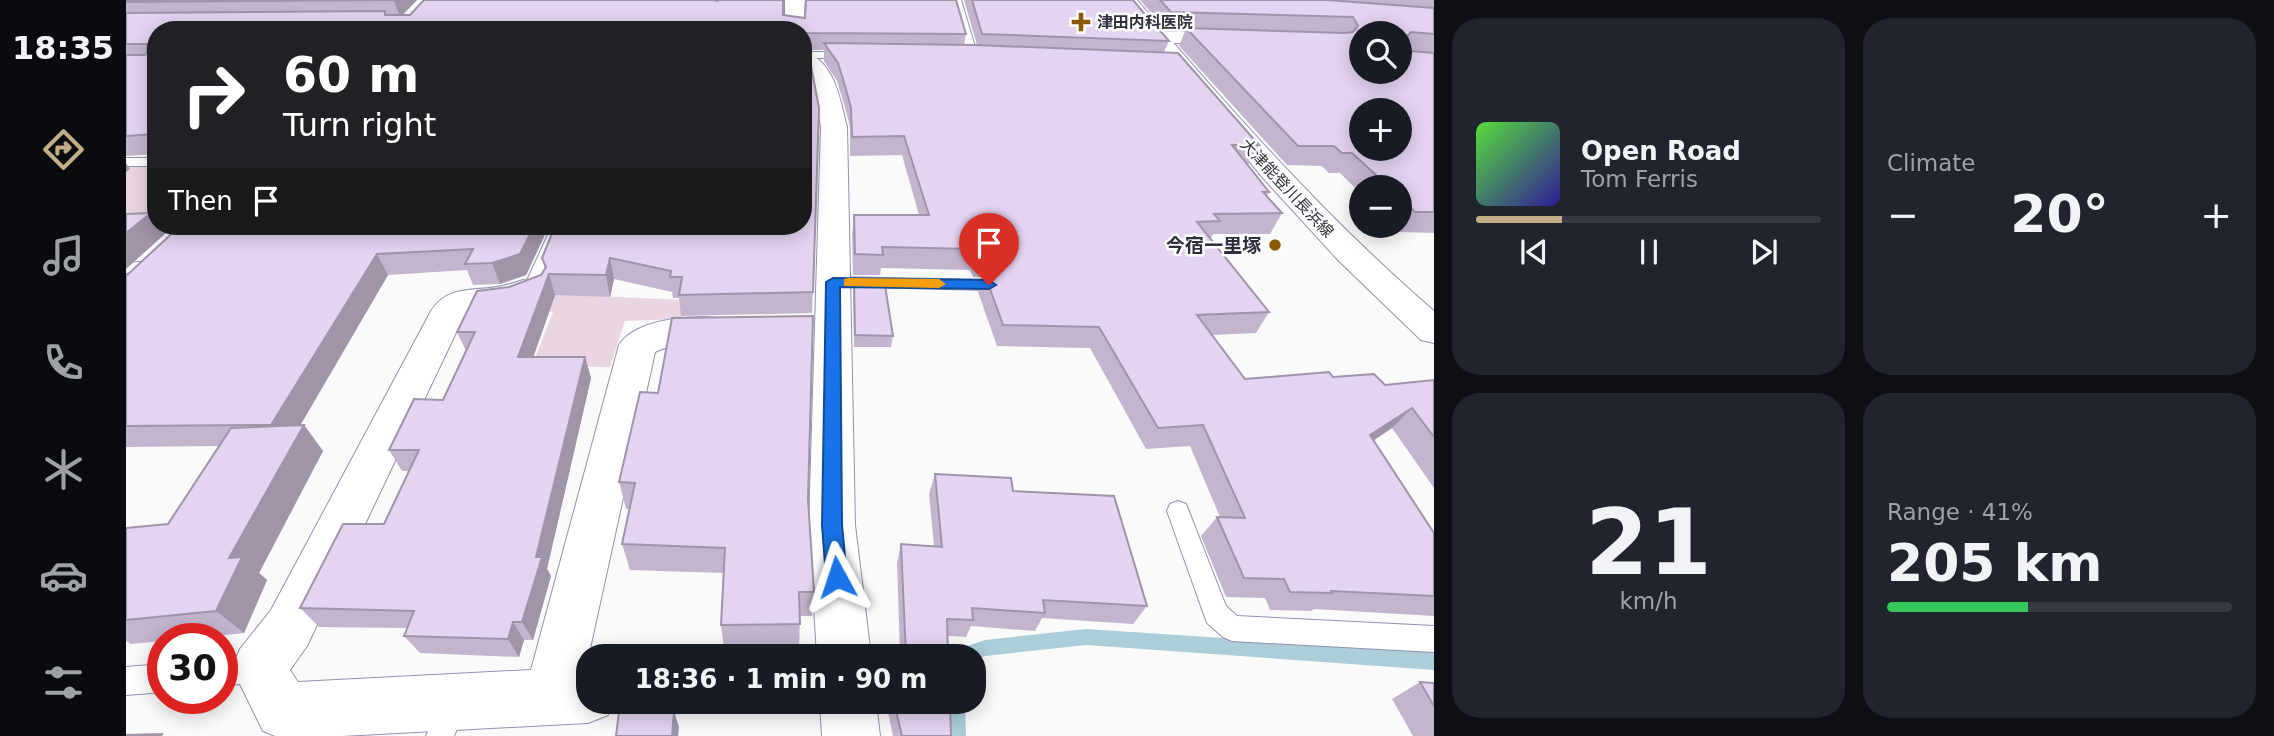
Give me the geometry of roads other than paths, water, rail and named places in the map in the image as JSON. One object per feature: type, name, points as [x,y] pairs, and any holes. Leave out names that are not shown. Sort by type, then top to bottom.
[{"type":"street","points":[[795,0],[795,21]]},
{"type":"street","name":"大津能登川長浜線","points":[[1127,0],[1156,37],[1171,65],[1315,220],[1434,331]]},
{"type":"street","points":[[1156,37],[1252,39]]},
{"type":"street","points":[[812,67],[824,81],[834,127],[832,525],[843,644]]},
{"type":"street","points":[[126,291],[140,267],[179,242]]},
{"type":"street","points":[[533,287],[504,298],[472,299],[449,311],[289,628],[241,670],[282,711],[448,719],[570,696],[638,345],[665,332],[833,328]]},
{"type":"street","points":[[849,714],[851,736]]},
{"type":"lane","points":[[956,0],[972,57]]},
{"type":"lane","points":[[812,57],[855,55]]},
{"type":"lane","points":[[959,57],[986,58]]},
{"type":"lane","points":[[126,162],[147,162]]},
{"type":"lane","points":[[533,287],[556,235]]},
{"type":"lane","points":[[833,282],[989,285]]},
{"type":"lane","points":[[1178,512],[1216,614],[1232,628],[1434,639]]},
{"type":"lane","points":[[126,681],[147,679]]},
{"type":"waterway","points":[[986,648],[1086,637],[1434,661]]},
{"type":"waterway","points":[[956,714],[957,736]]},
{"type":"place","name":"津田内科医院","points":[[1081,22]]},
{"type":"place","name":"今宿一里塚","points":[[1275,245]]}]
